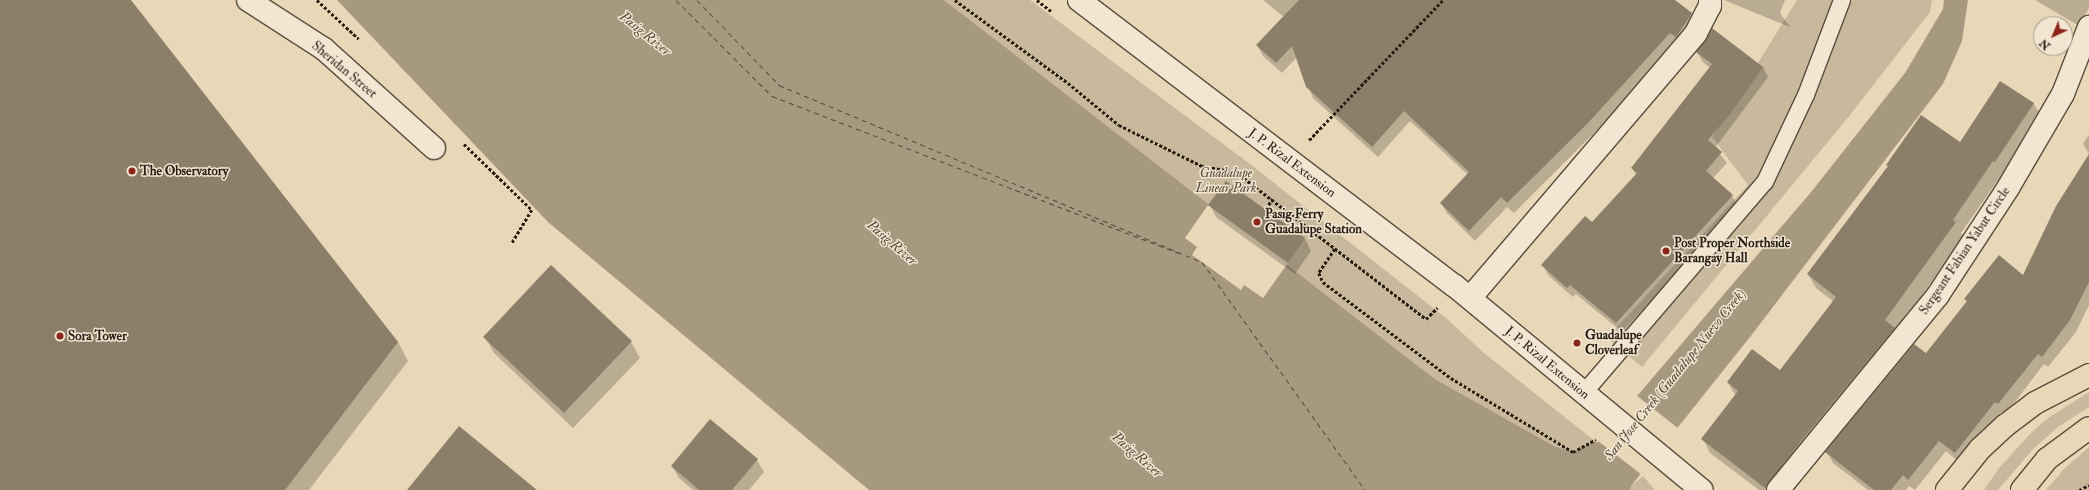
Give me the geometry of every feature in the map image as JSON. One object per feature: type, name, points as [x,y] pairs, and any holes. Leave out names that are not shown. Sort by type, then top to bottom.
[{"type":"highway","points":[[1947,490],[1980,450],[2006,425],[2035,403],[2089,375]]},
{"type":"highway","points":[[2022,490],[2047,459],[2089,428]]},
{"type":"street","name":"Sheridan Street","points":[[248,0],[324,50],[434,148]]},
{"type":"street","name":"J. P. Rizal Extension","points":[[1079,0],[1463,292],[1583,394],[1702,490]]},
{"type":"street","points":[[1463,292],[1696,33],[1710,6],[1710,0]]},
{"type":"street","name":"Sergeant Fabian Yabut Circle","points":[[1778,490],[1938,295],[2008,188],[2063,94],[2089,27]]},
{"type":"lane","points":[[1583,394],[1765,182],[1806,95],[1842,0]]},
{"type":"path","points":[[955,0],[1068,82],[1119,125],[1202,166],[1236,172],[1426,319],[1463,292]]},
{"type":"path","points":[[1290,161],[1443,0]]},
{"type":"path","points":[[434,148],[455,136],[532,210],[512,243]]},
{"type":"path","points":[[1266,209],[1272,199]]},
{"type":"path","points":[[1335,249],[1319,273],[1323,282],[1464,386],[1573,452],[1595,441],[1612,416]]},
{"type":"path","points":[[2079,490],[2089,485]]},
{"type":"green space","name":"Guadalupe Linear Park","points":[[944,0],[1030,0],[1250,164],[1446,318],[1484,353],[1595,441],[1573,452],[1554,446],[1435,379]]},
{"type":"green space","points":[[1797,0],[1932,0],[1930,12],[1850,115],[1642,367],[1607,338],[1748,185],[1712,137]]},
{"type":"green space","points":[[2089,392],[2089,407],[2058,427],[2033,449],[1998,490],[1984,490],[1999,468],[2030,434],[2048,418]]},
{"type":"green space","points":[[2089,447],[2089,490],[2046,490],[2064,469]]},
{"type":"green space","points":[[1643,476],[1655,490],[1630,490],[1631,486]]},
{"type":"water","points":[[337,0],[944,0],[1435,379],[1554,446],[1573,452],[1595,441],[1597,443],[1812,191],[1905,73],[1943,9],[1944,0],[1968,0],[1962,41],[1943,84],[1750,337],[1631,486],[1630,490],[869,490],[548,222]]},
{"type":"pier","points":[[1208,205],[1288,263],[1263,298],[1244,285],[1241,290],[1192,255],[1197,247],[1185,238]]},
{"type":"pier","points":[[1636,395],[1679,429],[1642,475],[1598,441]]},
{"type":"building","name":"The Observatory","points":[[0,0],[131,0],[398,342],[285,490],[0,490]]},
{"type":"building","points":[[1299,0],[1675,0],[1692,13],[1676,37],[1670,33],[1588,123],[1507,203],[1501,197],[1469,231],[1440,203],[1469,172],[1404,111],[1372,147],[1306,87],[1292,46],[1276,63],[1256,45]]},
{"type":"building","points":[[1712,28],[1763,67],[1731,113],[1708,140],[1722,152],[1706,171],[1733,195],[1616,323],[1570,285],[1567,288],[1541,265],[1585,216],[1592,222],[1637,173],[1631,168],[1712,64],[1696,52]]},
{"type":"building","points":[[2000,81],[2034,103],[1995,162],[1993,161],[1953,220],[1956,222],[1885,320],[1895,328],[1805,436],[1765,488],[1701,439],[1738,391],[1727,382],[1752,349],[1780,370],[1836,297],[1807,274],[1888,166],[1886,165],[1921,115],[1960,142]]},
{"type":"building","points":[[2089,154],[2089,282],[2070,320],[2042,357],[2038,354],[1998,404],[1995,402],[1955,453],[1939,441],[1908,480],[1903,475],[1891,490],[1874,490],[1825,452],[1914,344],[1926,353],[1967,301],[1964,299],[1999,255],[2023,275],[2056,206]]},
{"type":"building","name":"Pasig Ferry Guadalupe Station","points":[[1226,181],[1305,238],[1288,263],[1208,205]]},
{"type":"building","points":[[551,265],[632,341],[564,413],[483,337]]},
{"type":"building","points":[[710,419],[758,459],[732,490],[699,490],[671,466]]},
{"type":"building","points":[[459,426],[537,490],[407,490]]},
{"type":"ferry route","points":[[676,0],[772,96],[1179,253]]},
{"type":"ferry route","points":[[697,0],[779,85],[1202,262],[1365,490]]},
{"type":"place","name":"The Observatory","points":[[132,171]]},
{"type":"place","name":"Pasig Ferry Guadalupe Station","points":[[1257,222]]},
{"type":"place","name":"Post Proper Northside Barangay Hall","points":[[1666,251]]},
{"type":"place","name":"Sora Tower","points":[[60,336]]},
{"type":"place","name":"Guadalupe Cloverleaf","points":[[1577,343]]},
{"type":"water label","name":"Pasig River","points":[[645,34]]},
{"type":"water label","name":"Pasig River","points":[[892,243]]},
{"type":"water label","name":"San Jose Creek (Guadalupe Nuevo Creek)","points":[[1675,375]]},
{"type":"water label","name":"Pasig River","points":[[1137,455]]}]
